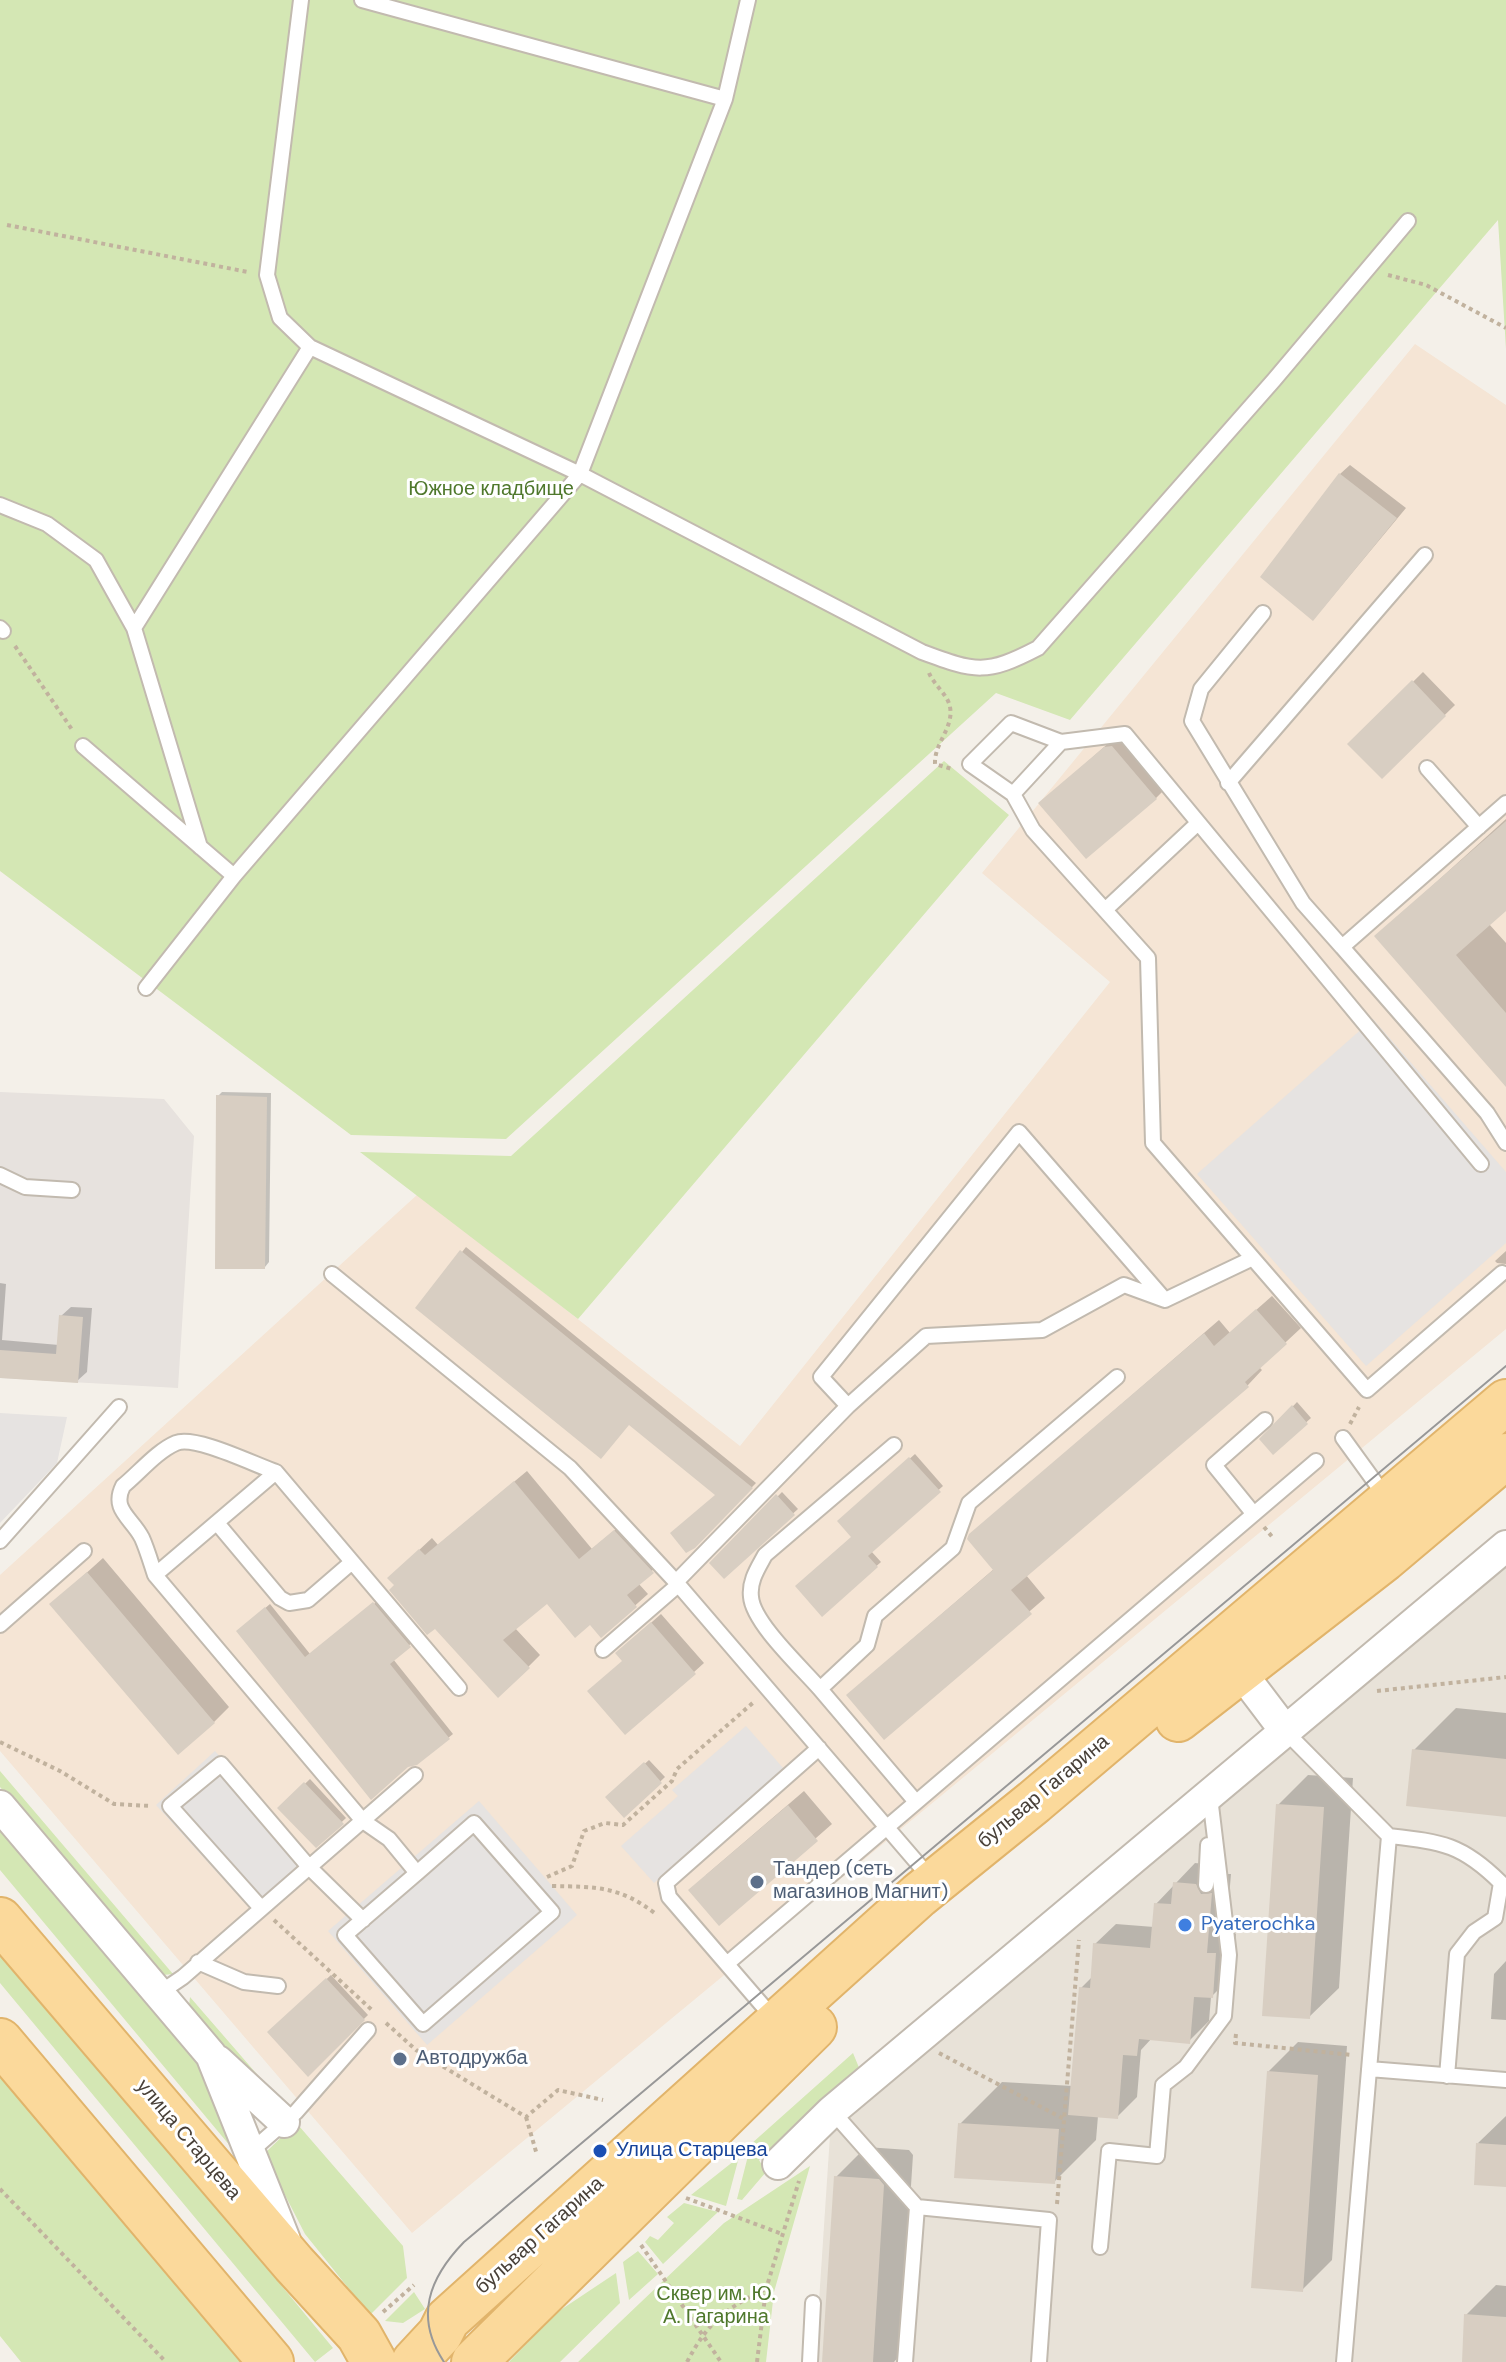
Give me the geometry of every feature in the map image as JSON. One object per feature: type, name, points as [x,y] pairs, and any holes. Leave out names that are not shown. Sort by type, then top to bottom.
[{"type":"main road","name":"бульвар Гагарина","points":[[474,2362],[810,2030],[1034,1802],[1506,1402]]},
{"type":"main road","name":"бульвар Гагарина","points":[[371,2338],[398,2340],[447,2320],[778,2023],[940,1897],[1114,1769],[1384,1559],[1506,1456]]},
{"type":"main road","name":"улица Старцева","points":[[0,1920],[294,2264],[371,2338]]},
{"type":"main road","points":[[0,2041],[271,2362]]},
{"type":"main road","name":"бульвар Гагарина","points":[[414,2362],[440,2334],[447,2320]]},
{"type":"street","points":[[790,2169],[832,2111],[1210,1802],[1286,1732],[1506,1546]]},
{"type":"street","points":[[1239,1670],[1286,1732]]},
{"type":"street","points":[[0,1806],[211,2055],[284,2122]]},
{"type":"street","points":[[211,2055],[294,2264]]},
{"type":"lane","points":[[301,0],[267,275],[280,318],[310,347],[580,474],[922,652],[979,670],[1008,663],[1038,648],[1408,221]]},
{"type":"lane","points":[[362,0],[725,99]]},
{"type":"lane","points":[[146,988],[234,876],[580,474],[725,99],[748,0]]},
{"type":"lane","points":[[134,628],[310,347]]},
{"type":"lane","points":[[0,505],[47,524],[96,560],[134,628],[200,847]]},
{"type":"lane","points":[[1228,783],[1425,555]]},
{"type":"lane","points":[[1263,613],[1201,689],[1194,705],[1192,721],[1303,903],[1487,1113],[1506,1143]]},
{"type":"lane","points":[[1481,1164],[1125,734],[1061,742],[1011,723],[970,764],[1013,794],[1033,830],[1148,958],[1153,1143],[1367,1390],[1502,1273]]},
{"type":"lane","points":[[1013,794],[1061,742]]},
{"type":"lane","points":[[83,746],[234,876]]},
{"type":"lane","points":[[1427,768],[1479,827]]},
{"type":"lane","points":[[1342,947],[1506,803]]},
{"type":"lane","points":[[1105,910],[1198,823]]},
{"type":"lane","points":[[848,1406],[821,1377],[1019,1132],[1165,1300]]},
{"type":"lane","points":[[0,1175],[25,1187],[72,1190]]},
{"type":"lane","points":[[603,1650],[677,1583],[848,1406],[926,1336],[1042,1330],[1124,1285],[1165,1300],[1251,1259]]},
{"type":"lane","points":[[332,1274],[570,1468],[677,1583],[887,1827],[940,1897]]},
{"type":"lane","points":[[820,1689],[867,1645],[875,1616],[953,1548],[969,1503],[1117,1377]]},
{"type":"lane","points":[[0,1541],[119,1407]]},
{"type":"lane","points":[[1253,1513],[1214,1465],[1265,1420]]},
{"type":"lane","points":[[1343,1438],[1389,1500]]},
{"type":"lane","points":[[417,1873],[389,1839],[363,1821],[155,1575],[141,1535],[118,1504],[123,1486],[178,1442],[186,1441],[276,1472],[459,1688]]},
{"type":"lane","points":[[894,1445],[765,1555],[753,1574],[751,1597],[758,1616],[916,1802]]},
{"type":"lane","points":[[729,1962],[1316,1461]]},
{"type":"lane","points":[[155,1575],[276,1472]]},
{"type":"lane","points":[[217,1523],[280,1598],[289,1603],[308,1600],[352,1562]]},
{"type":"lane","points":[[0,1625],[84,1551]]},
{"type":"lane","points":[[1286,1732],[1389,1836],[1436,1841],[1474,1857],[1501,1883],[1495,1918],[1474,1932],[1457,1954],[1447,2076]]},
{"type":"lane","points":[[778,2023],[729,1962],[669,1897],[666,1883],[819,1748]]},
{"type":"lane","points":[[261,1908],[170,1806],[221,1764],[309,1867],[363,1920]]},
{"type":"lane","points":[[157,1994],[415,1775]]},
{"type":"lane","points":[[1206,1885],[1210,1802]]},
{"type":"lane","points":[[1100,2247],[1109,2151],[1157,2156],[1163,2085],[1186,2067],[1224,2016],[1229,1955],[1210,1802]]},
{"type":"lane","points":[[474,1823],[528,1885],[552,1912],[423,2024],[345,1935],[474,1823]]},
{"type":"lane","points":[[1344,2362],[1389,1836]]},
{"type":"lane","points":[[198,1962],[244,1982],[278,1986]]},
{"type":"lane","points":[[250,2152],[284,2122],[368,2030]]},
{"type":"lane","points":[[1370,2063],[1447,2076],[1506,2080]]},
{"type":"lane","points":[[832,2111],[917,2207],[1049,2220],[1039,2362]]},
{"type":"lane","points":[[905,2362],[917,2207]]},
{"type":"lane","points":[[810,2362],[813,2303]]},
{"type":"path","points":[[7,225],[267,275]]},
{"type":"path","points":[[1366,269],[1426,285],[1506,328]]},
{"type":"path","points":[[2,629],[39,676],[83,746]]},
{"type":"path","points":[[922,652],[931,679],[950,704],[949,723],[939,741],[935,764],[949,769],[970,764]]},
{"type":"path","points":[[1343,1438],[1367,1390]]},
{"type":"path","points":[[1374,1691],[1506,1677]]},
{"type":"path","points":[[528,1885],[572,1866],[584,1831],[605,1823],[623,1825],[672,1781],[677,1769],[768,1689]]},
{"type":"path","points":[[0,1742],[60,1771],[114,1804],[170,1806]]},
{"type":"path","points":[[528,1885],[607,1887],[636,1899],[657,1915]]},
{"type":"path","points":[[1049,2220],[1057,2207],[1079,1940]]},
{"type":"path","points":[[1236,2030],[1235,2043],[1370,2063]]},
{"type":"path","points":[[930,2049],[1064,2119]]},
{"type":"path","points":[[526,2117],[537,2155]]},
{"type":"path","points":[[757,2362],[766,2289],[782,2234],[790,2169]]},
{"type":"path","points":[[0,2189],[166,2362]]},
{"type":"path","points":[[683,2197],[782,2234]]},
{"type":"path","points":[[637,2240],[721,2362]]},
{"type":"path","points":[[371,2338],[414,2285]]},
{"type":"path","points":[[687,2362],[702,2333],[732,2305],[766,2289]]},
{"type":"shaded area","points":[[1415,344],[1506,405],[1506,1329],[412,2233],[0,1751],[0,1575],[418,1194],[740,1446],[1110,982],[982,873]]},
{"type":"shaded area","points":[[1373,1019],[1506,1172],[1506,1243],[1366,1366],[1197,1174]]},
{"type":"shaded area","points":[[0,1092],[164,1099],[194,1136],[178,1388],[0,1378]]},
{"type":"shaded area","points":[[0,1413],[67,1417],[57,1463],[0,1523]]},
{"type":"shaded area","points":[[1506,1561],[1506,2362],[815,2362],[830,2135]]},
{"type":"shaded area","points":[[746,1726],[784,1769],[654,1883],[621,1846],[678,1796],[672,1790]]},
{"type":"shaded area","points":[[215,1751],[309,1855],[250,1909],[156,1805]]},
{"type":"shaded area","points":[[479,1801],[577,1915],[427,2045],[328,1931]]},
{"type":"green space","name":"Южное кладбище","points":[[0,0],[1506,0],[1506,349],[1498,220],[1070,720],[996,693],[506,1139],[351,1135],[0,871]]},
{"type":"green space","points":[[944,761],[1009,815],[578,1319],[360,1152],[511,1156]]},
{"type":"green space","points":[[0,1771],[173,1974],[163,1975],[0,1787]]},
{"type":"green space","points":[[0,1827],[198,2062],[236,2153],[0,1870]]},
{"type":"green space","points":[[0,1945],[333,2348],[315,2362],[0,1983]]},
{"type":"green space","points":[[190,1997],[281,2102],[244,2072],[189,2006]]},
{"type":"green space","points":[[853,2053],[862,2075],[759,2160],[766,2172],[742,2200],[737,2199],[751,2144]]},
{"type":"green space","points":[[0,2059],[250,2362],[21,2362],[0,2336]]},
{"type":"green space","points":[[294,2125],[299,2126],[403,2246],[407,2278],[370,2315],[305,2234],[264,2154]]},
{"type":"green space","points":[[739,2157],[726,2206],[691,2195]]},
{"type":"green space","name":"Сквер им. Ю. А. Гагарина","points":[[810,2166],[774,2292],[766,2362],[578,2362],[724,2223]]},
{"type":"green space","points":[[684,2203],[718,2212],[663,2264],[645,2242],[650,2236],[658,2240],[674,2223],[667,2217]]},
{"type":"green space","points":[[638,2251],[658,2274],[629,2300],[623,2262]]},
{"type":"green space","points":[[616,2273],[620,2303],[560,2362],[509,2362],[556,2313]]},
{"type":"green space","points":[[414,2292],[425,2309],[403,2323],[385,2321]]},
{"type":"building","points":[[1339,473],[1397,518],[1313,621],[1260,577]]},
{"type":"building","points":[[1412,680],[1446,716],[1382,779],[1347,744]]},
{"type":"building","points":[[1112,746],[1157,799],[1086,859],[1038,803],[1104,747]]},
{"type":"building","points":[[1506,821],[1506,911],[1456,955],[1506,1013],[1506,1087],[1374,936]]},
{"type":"building","points":[[216,1095],[267,1097],[265,1269],[215,1269]]},
{"type":"building","points":[[460,1250],[753,1488],[695,1548],[686,1553],[670,1533],[715,1495],[629,1425],[601,1459],[415,1308]]},
{"type":"building","points":[[1256,1309],[1287,1344],[1245,1382],[1249,1387],[1011,1590],[1032,1614],[884,1740],[846,1695],[993,1570],[967,1539],[969,1534],[1204,1333],[1214,1346]]},
{"type":"building","points":[[59,1315],[83,1317],[78,1383],[0,1378],[0,1350],[56,1354]]},
{"type":"building","points":[[1292,1405],[1308,1424],[1273,1455],[1259,1439]]},
{"type":"building","points":[[909,1457],[941,1492],[868,1556],[878,1567],[822,1617],[795,1586],[851,1537],[837,1521]]},
{"type":"building","points":[[514,1481],[579,1559],[614,1530],[654,1573],[627,1595],[637,1607],[601,1638],[590,1625],[575,1638],[547,1604],[503,1640],[530,1668],[498,1698],[435,1629],[427,1635],[389,1590],[394,1585],[387,1578],[419,1549],[425,1555]]},
{"type":"building","points":[[776,1494],[795,1515],[724,1579],[709,1563]]},
{"type":"building","points":[[87,1572],[215,1723],[178,1755],[49,1604]]},
{"type":"building","points":[[373,1602],[411,1647],[390,1664],[450,1739],[417,1765],[408,1767],[371,1800],[236,1631],[265,1607],[305,1657]]},
{"type":"building","points":[[651,1622],[696,1674],[625,1735],[587,1691],[622,1661],[615,1653]]},
{"type":"building","points":[[1412,1749],[1506,1759],[1506,1817],[1406,1806]]},
{"type":"building","points":[[644,1762],[662,1783],[624,1818],[605,1797]]},
{"type":"building","points":[[304,1782],[344,1824],[316,1848],[277,1808]]},
{"type":"building","points":[[1276,1804],[1324,1807],[1310,2019],[1262,2016]]},
{"type":"building","points":[[788,1805],[818,1841],[719,1926],[688,1890]]},
{"type":"building","points":[[1173,1882],[1196,1884],[1201,1894],[1212,1893],[1207,1953],[1216,1953],[1213,1998],[1194,1997],[1190,2044],[1139,2039],[1137,2056],[1123,2055],[1118,2119],[1068,2115],[1079,1987],[1090,1988],[1093,1943],[1150,1948],[1154,1903],[1171,1904]]},
{"type":"building","points":[[326,1978],[365,2020],[308,2077],[267,2032]]},
{"type":"building","points":[[1267,2071],[1318,2075],[1303,2292],[1251,2288]]},
{"type":"building","points":[[958,2123],[1059,2129],[1055,2184],[954,2178]]},
{"type":"building","points":[[1476,2143],[1506,2145],[1506,2187],[1474,2185]]},
{"type":"building","points":[[834,2176],[879,2179],[884,2185],[873,2362],[822,2362]]},
{"type":"building","points":[[1464,2314],[1506,2317],[1506,2362],[1462,2362]]},
{"type":"tram line","points":[[444,2362],[430,2329],[430,2299],[442,2270],[464,2242],[1506,1366]]},
{"type":"place","name":"Тандер (сеть магазинов Магнит)","points":[[757,1882]]},
{"type":"place","name":"Pyaterochka","points":[[1185,1925]]},
{"type":"place","name":"Автодружба","points":[[400,2059]]},
{"type":"place","name":"Улица Старцева","points":[[600,2151]]}]
